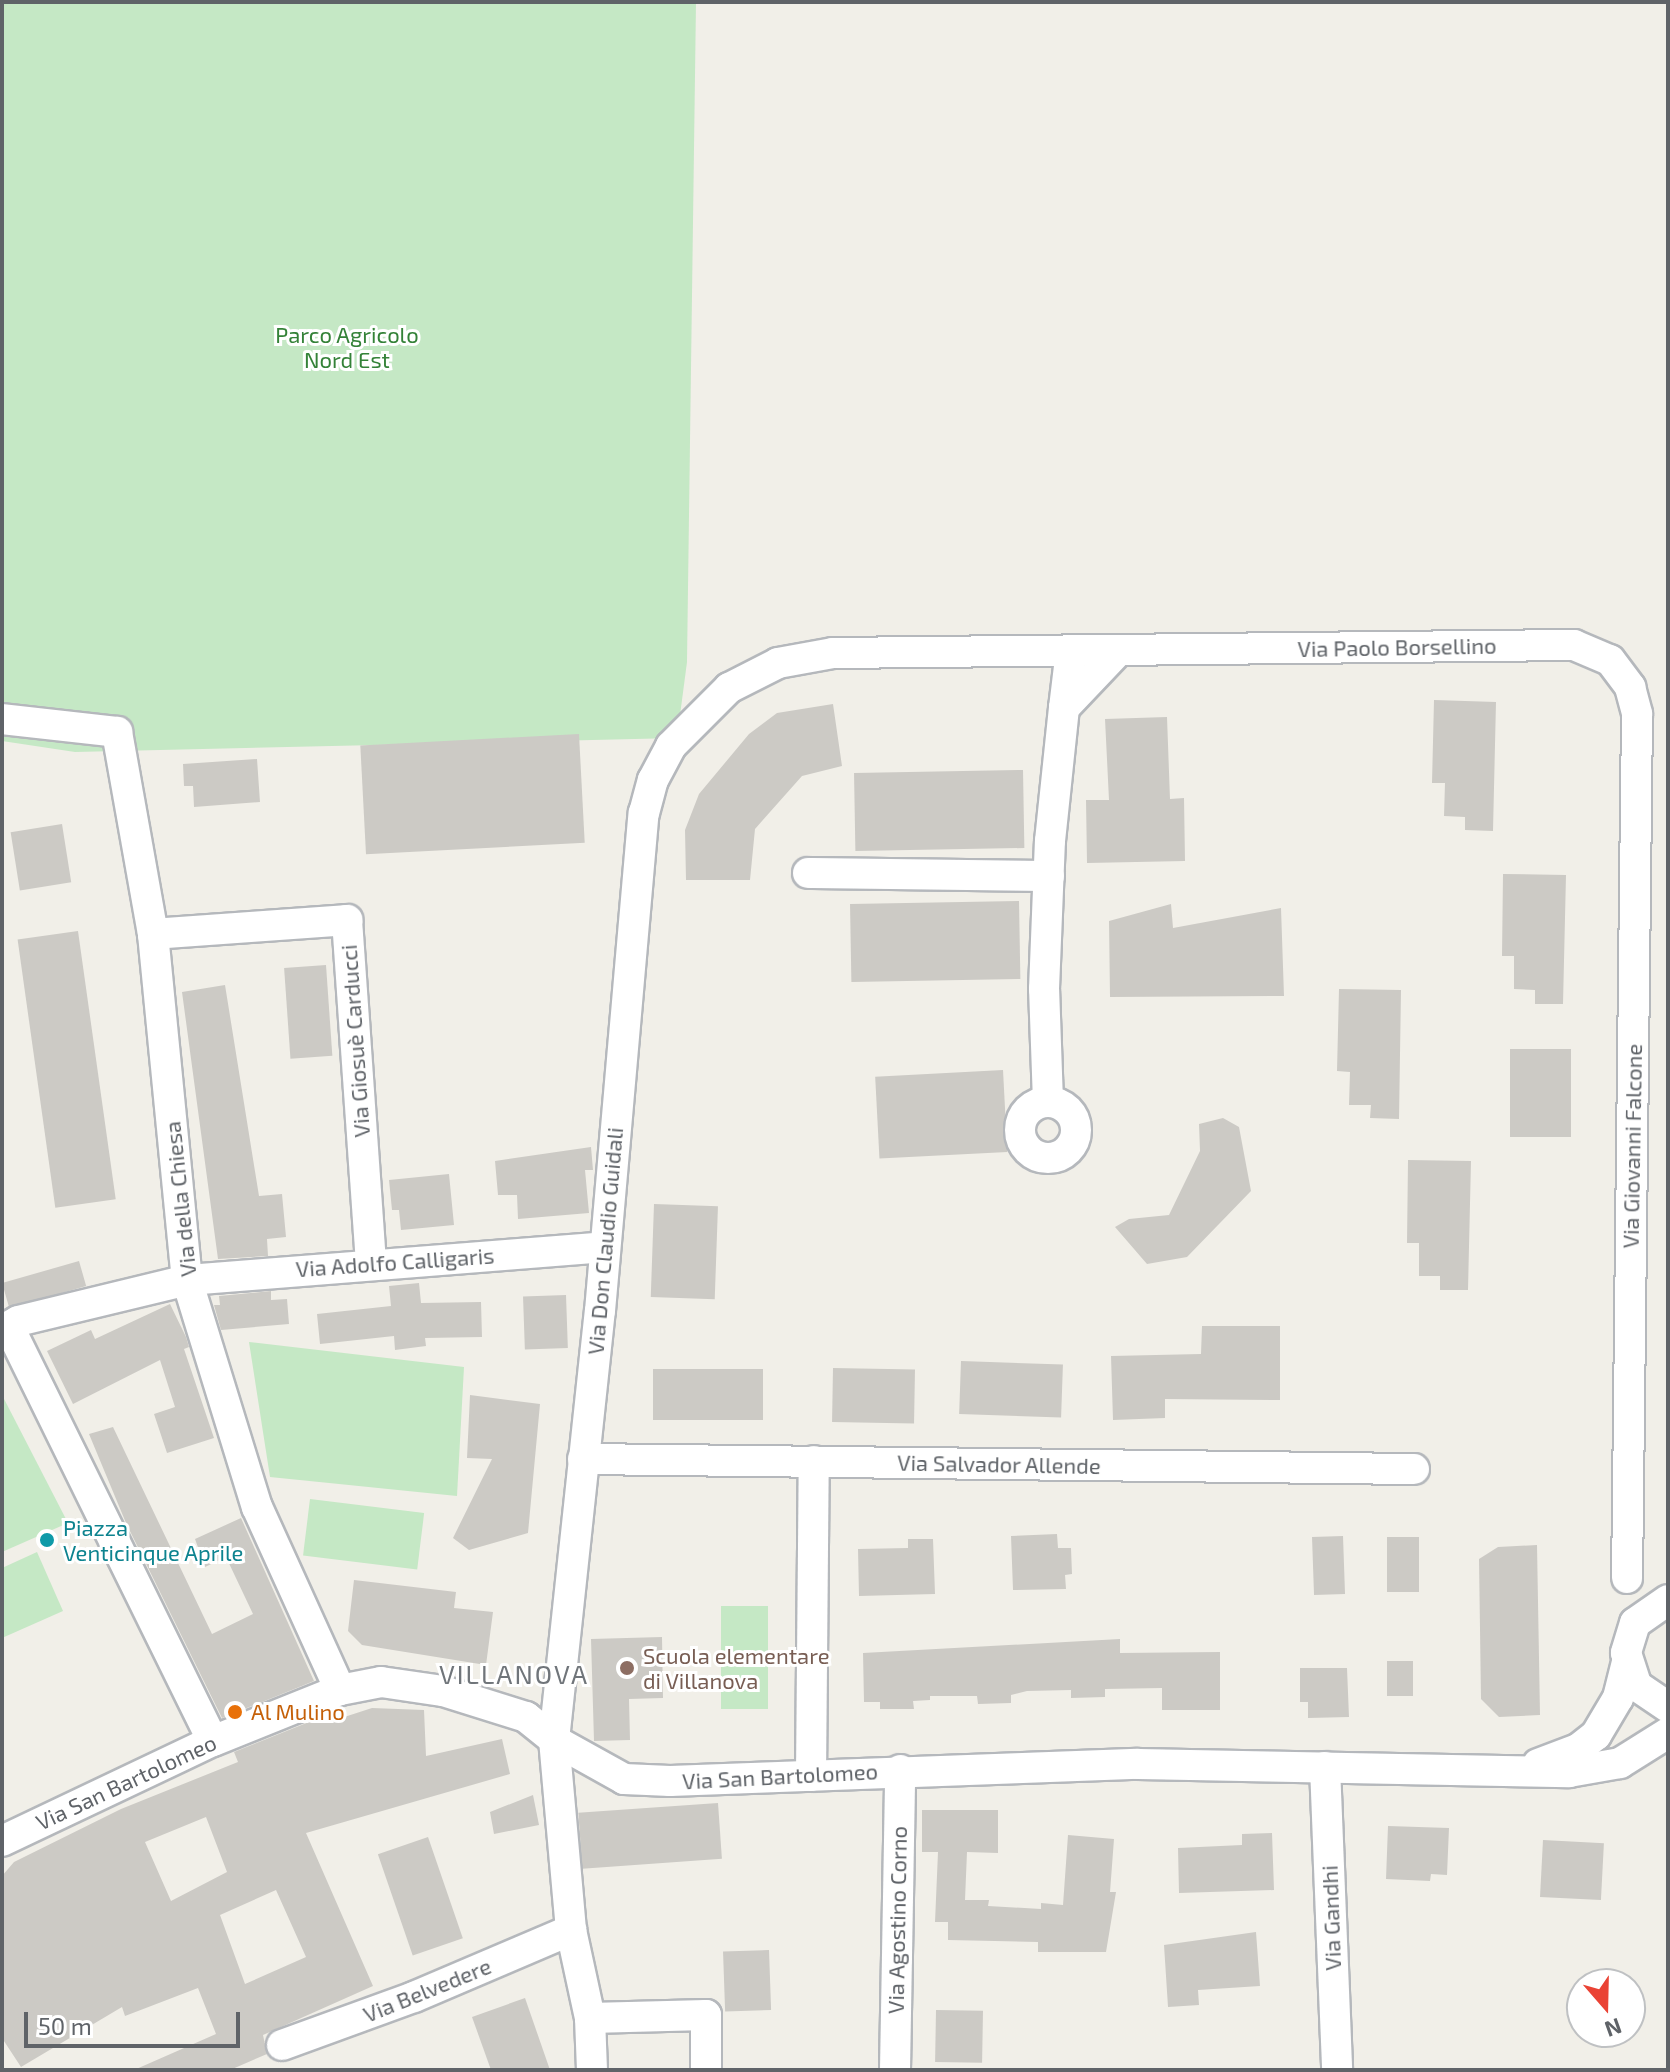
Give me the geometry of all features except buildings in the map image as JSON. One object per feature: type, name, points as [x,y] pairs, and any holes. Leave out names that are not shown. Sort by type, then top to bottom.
[{"type":"street","name":"Via Paolo Borsellino","points":[[671,746],[729,688],[778,663],[833,653],[1574,645],[1610,660],[1630,687],[1637,714]]},
{"type":"street","points":[[1048,1102],[1044,989],[1049,876],[1071,650]]},
{"type":"street","points":[[1064,708],[1119,650]]},
{"type":"street","name":"Via Giovanni Falcone","points":[[1627,1653],[1637,714]]},
{"type":"street","name":"Via della Chiesa","points":[[2,719],[117,732],[153,934],[187,1280],[257,1507],[340,1690]]},
{"type":"street","name":"Via Don Claudio Guidali","points":[[554,1740],[644,813],[653,780],[671,746]]},
{"type":"street","points":[[808,873],[1049,876]]},
{"type":"street","name":"Via Giosuè Carducci","points":[[153,934],[347,920],[371,1262]]},
{"type":"street","name":"Via Adolfo Calligaris","points":[[6,1330],[18,1321],[187,1280],[371,1262],[603,1247]]},
{"type":"street","points":[[6,1330],[213,1741]]},
{"type":"street","name":"Via Salvador Allende","points":[[583,1459],[1414,1469]]},
{"type":"street","points":[[811,1776],[814,1461]]},
{"type":"street","points":[[1627,1578],[1639,1596],[1664,1601]]},
{"type":"street","name":"Via San Bartolomeo","points":[[1517,1770],[1566,1755],[1596,1735],[1618,1698],[1635,1623],[1664,1601]]},
{"type":"street","points":[[1627,1653],[1643,1693],[1668,1707]]},
{"type":"street","name":"Via San Bartolomeo","points":[[2,1841],[213,1741],[340,1690],[381,1682],[443,1691],[526,1717],[554,1740],[624,1779],[724,1782],[900,1770],[1597,1769],[1641,1753],[1668,1733]]},
{"type":"street","points":[[554,1740],[571,1930],[590,2018],[592,2070]]},
{"type":"street","name":"Via Gandhi","points":[[1325,1767],[1337,2070]]},
{"type":"street","name":"Via Agostino Corno","points":[[895,2070],[900,1770]]},
{"type":"street","name":"Via Belvedere","points":[[282,2045],[414,1997],[571,1930]]},
{"type":"street","points":[[590,2018],[706,2015],[706,2070]]},
{"type":"green space","name":"Parco Agricolo Nord Est","points":[[2,2],[696,2],[687,662],[677,738],[75,752],[2,741]]},
{"type":"green space","points":[[249,1342],[464,1367],[457,1496],[270,1477]]},
{"type":"green space","points":[[2,1395],[68,1523],[2,1552]]},
{"type":"green space","points":[[310,1499],[424,1513],[417,1570],[303,1556]]},
{"type":"green space","points":[[37,1552],[63,1611],[2,1638],[2,1568]]},
{"type":"green space","points":[[721,1606],[768,1606],[768,1709],[721,1709]]},
{"type":"place","name":"Piazza Venticinque Aprile","points":[[47,1540]]},
{"type":"place","name":"Scuola elementare di Villanova","points":[[627,1668]]},
{"type":"place","name":"Al Mulino","points":[[235,1712]]},
{"type":"district","name":"VILLANOVA","points":[[514,1674]]}]
